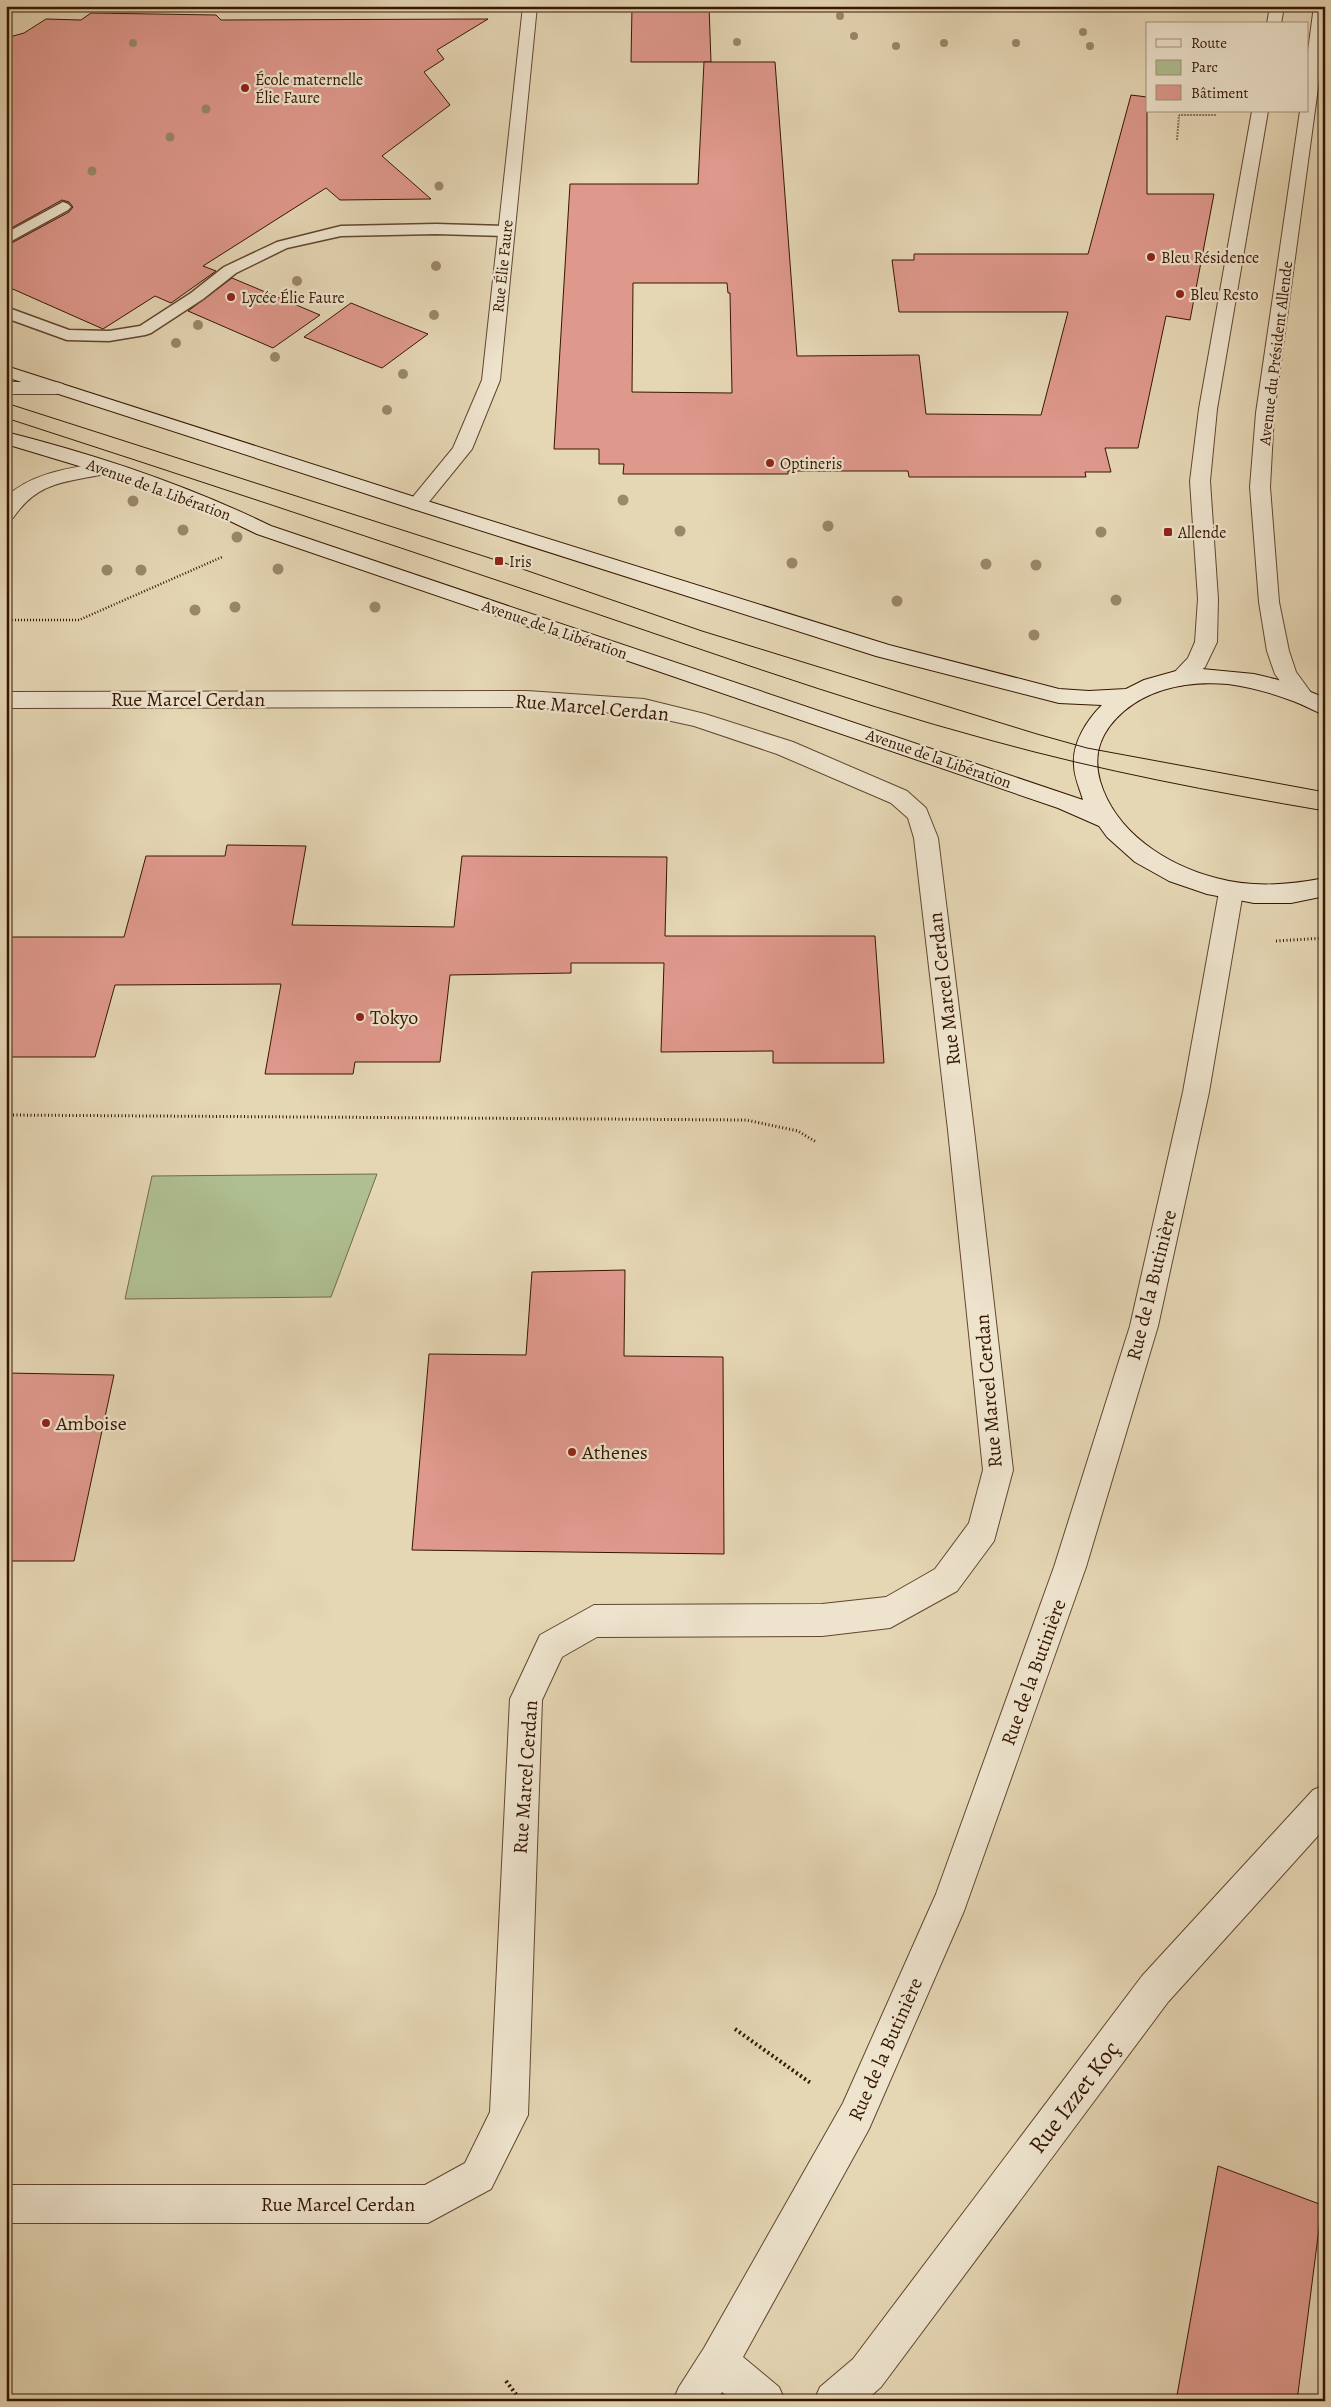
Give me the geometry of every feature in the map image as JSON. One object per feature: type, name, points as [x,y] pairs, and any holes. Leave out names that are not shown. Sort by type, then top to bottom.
[{"type":"street","name":"Rue Élie Faure","points":[[417,504],[462,449],[491,380],[530,6]]},
{"type":"street","points":[[1274,22],[1277,6]]},
{"type":"street","name":"Avenue du Président Allende","points":[[1300,694],[1286,674],[1278,651],[1269,602],[1260,487],[1265,413],[1317,98],[1321,6]]},
{"type":"street","points":[[1179,679],[1197,662],[1206,642],[1208,599],[1200,481],[1208,409],[1260,112]]},
{"type":"street","points":[[6,372],[884,651],[1058,696],[1089,699],[1128,696]]},
{"type":"street","points":[[6,388],[56,388]]},
{"type":"street","name":"Avenue de la Libération","points":[[6,438],[106,468],[210,504],[264,530],[977,770],[1066,802],[1105,819]]},
{"type":"street","points":[[7,507],[30,489],[49,480],[106,468]]},
{"type":"street","points":[[1325,707],[1300,694],[1260,681],[1219,676],[1179,679],[1152,685],[1128,696],[1101,719],[1087,748],[1085,766],[1090,792],[1105,819],[1136,850],[1178,875],[1231,892],[1272,896],[1314,891],[1325,887]]},
{"type":"street","name":"Rue Marcel Cerdan","points":[[6,700],[528,699],[644,707],[697,719],[785,748],[899,798],[918,814],[926,838],[961,1130],[998,1470],[983,1530],[946,1580],[890,1612],[822,1620],[594,1621],[551,1646],[526,1699],[509,2115],[478,2176],[428,2204],[6,2204]]},
{"type":"street","name":"Rue de la Butinière","points":[[693,2401],[718,2362],[856,2116],[952,1899],[1070,1568],[1144,1326],[1196,1092],[1231,892]]},
{"type":"street","name":"Rue Izzet Koç","points":[[834,2401],[867,2373],[1155,1990],[1325,1802]]},
{"type":"street","points":[[718,2362],[765,2401]]},
{"type":"lane","points":[[6,239],[63,207]]},
{"type":"lane","points":[[6,312],[67,335],[109,336],[146,330],[197,296],[230,270],[282,244],[341,231],[436,229],[505,232]]},
{"type":"path","points":[[6,620],[79,620],[230,554]]},
{"type":"path","points":[[6,1115],[746,1120],[798,1131],[816,1142]]},
{"type":"path","points":[[736,2029],[856,2116]]},
{"type":"path","points":[[506,2381],[521,2401]]},
{"type":"green space","points":[[377,1174],[331,1297],[125,1299],[152,1176]]},
{"type":"building","points":[[632,6],[709,6],[711,62],[631,62]]},
{"type":"building","name":"École maternelle Élie Faure","points":[[91,13],[216,15],[221,20],[488,19],[437,50],[444,59],[424,72],[450,105],[382,156],[431,199],[340,200],[326,188],[203,266],[216,271],[171,303],[155,296],[103,329],[6,286],[6,246],[69,212],[73,207],[69,202],[62,200],[6,231],[6,38],[24,33],[46,19],[81,20]]},
{"type":"building","points":[[704,62],[775,62],[797,356],[919,355],[926,414],[1041,415],[1068,312],[899,312],[892,260],[914,260],[914,254],[1088,254],[1131,95],[1146,97],[1147,194],[1214,194],[1190,320],[1166,316],[1138,448],[1105,448],[1111,472],[1085,472],[1086,477],[909,477],[908,471],[788,471],[788,474],[623,474],[624,464],[599,464],[599,449],[554,449],[570,184],[698,184]],"holes":[[[633,283],[727,283],[728,293],[730,293],[732,393],[632,392]]]},
{"type":"building","points":[[232,278],[320,315],[273,348],[188,311]]},
{"type":"building","points":[[351,303],[428,334],[382,368],[304,337]]},
{"type":"building","points":[[227,845],[306,846],[292,925],[454,927],[462,856],[667,857],[665,936],[875,936],[884,1063],[773,1063],[773,1051],[661,1052],[664,963],[571,963],[571,973],[450,975],[440,1062],[355,1062],[353,1074],[265,1074],[281,984],[115,985],[95,1057],[6,1057],[6,937],[124,937],[146,856],[225,856]]},
{"type":"building","name":"Athenes","points":[[625,1270],[624,1356],[723,1357],[724,1554],[412,1550],[429,1354],[526,1355],[532,1272]]},
{"type":"building","name":"Amboise","points":[[6,1373],[114,1375],[74,1561],[6,1561]]},
{"type":"building","points":[[1218,2166],[1322,2205],[1297,2401],[1176,2401]]},
{"type":"tram line","points":[[6,403],[499,561],[702,631],[1037,734],[1087,748],[1325,792]]},
{"type":"tram line","points":[[6,418],[401,548],[761,670],[935,725],[1034,752],[1116,771],[1325,811]]},
{"type":"place","name":"École maternelle Élie Faure","points":[[245,88]]},
{"type":"place","name":"Bleu Résidence","points":[[1151,257]]},
{"type":"place","name":"Bleu Resto","points":[[1180,294]]},
{"type":"place","name":"Lycée Élie Faure","points":[[231,297]]},
{"type":"place","name":"Optineris","points":[[770,463]]},
{"type":"place","name":"Allende","points":[[1168,532]]},
{"type":"place","name":"Iris","points":[[499,561]]},
{"type":"place","name":"Tokyo","points":[[360,1017]]},
{"type":"place","name":"Amboise","points":[[46,1423]]},
{"type":"place","name":"Athenes","points":[[572,1452]]}]
